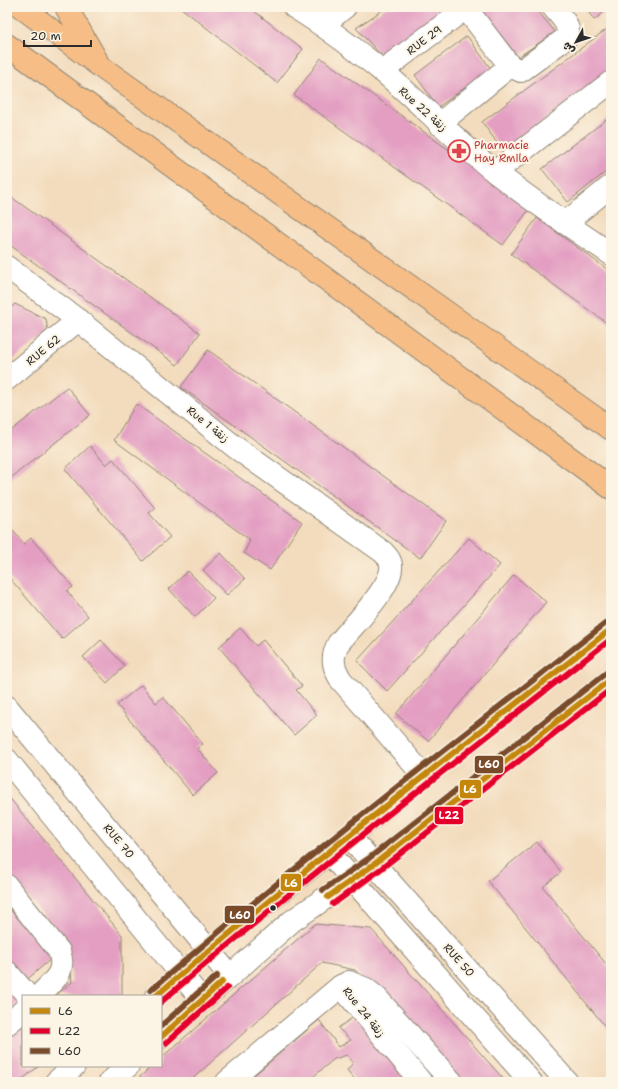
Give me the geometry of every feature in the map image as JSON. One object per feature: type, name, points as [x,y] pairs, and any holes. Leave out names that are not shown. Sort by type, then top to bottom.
[{"type":"highway","points":[[21,7],[101,67],[611,429]]},
{"type":"highway","points":[[66,7],[101,67]]},
{"type":"highway","points":[[7,45],[611,488]]},
{"type":"highway","points":[[7,50],[66,88]]},
{"type":"street","name":"Rue 22 زنقة","points":[[294,7],[323,25],[382,71],[439,124],[495,172],[565,223],[611,254]]},
{"type":"street","points":[[323,25],[345,7]]},
{"type":"street","points":[[466,8],[510,66],[521,71],[566,38],[569,33],[569,28],[553,7]]},
{"type":"street","name":"RUE 29","points":[[382,71],[466,8]]},
{"type":"street","points":[[439,124],[510,66]]},
{"type":"street","points":[[495,172],[611,82]]},
{"type":"street","points":[[565,223],[611,186]]},
{"type":"street","name":"Rue 1 زنقة","points":[[10,275],[78,320],[235,447],[383,552],[391,564],[390,573],[385,586],[338,644],[333,653],[333,661],[335,670],[341,680],[424,776]]},
{"type":"street","name":"RUE 62","points":[[7,379],[78,320]]},
{"type":"street","points":[[157,995],[208,951],[350,838],[424,776],[611,629]]},
{"type":"street","points":[[162,1036],[292,921],[373,865],[611,678]]},
{"type":"street","name":"RUE 70","points":[[12,722],[146,873],[208,951],[230,976]]},
{"type":"street","points":[[7,760],[182,973],[202,1000]]},
{"type":"street","name":"RUE 50","points":[[350,838],[563,1080]]},
{"type":"street","points":[[330,854],[531,1082]]},
{"type":"street","points":[[7,886],[59,951],[62,961],[62,971],[40,995]]},
{"type":"street","points":[[7,972],[27,995]]},
{"type":"street","name":"Rue 24 زنقة","points":[[421,1082],[341,986],[349,982],[355,984],[377,998],[452,1082]]},
{"type":"street","points":[[227,1082],[341,986]]},
{"type":"street","points":[[7,1024],[22,1012]]},
{"type":"street","points":[[56,1082],[73,1067]]},
{"type":"street","points":[[110,1082],[127,1067]]},
{"type":"building","points":[[180,7],[249,7],[303,49],[277,83]]},
{"type":"building","points":[[312,7],[330,7],[319,15]]},
{"type":"building","points":[[387,7],[450,7],[383,57],[356,28]]},
{"type":"building","points":[[479,7],[535,7],[555,32],[518,57]]},
{"type":"building","points":[[585,7],[611,7],[594,20]]},
{"type":"building","points":[[611,26],[611,71],[503,151],[482,122]]},
{"type":"building","points":[[467,36],[491,69],[438,107],[415,75]]},
{"type":"building","points":[[321,58],[530,208],[503,245],[294,95]]},
{"type":"building","points":[[611,116],[611,168],[568,202],[542,169]]},
{"type":"building","points":[[7,194],[200,333],[177,365],[7,243]]},
{"type":"building","points":[[537,218],[611,272],[611,326],[511,254]]},
{"type":"building","points":[[15,304],[46,319],[48,333],[7,364],[7,311]]},
{"type":"building","points":[[208,350],[446,521],[420,558],[181,387]]},
{"type":"building","points":[[67,387],[90,415],[7,481],[7,434]]},
{"type":"building","points":[[136,404],[302,522],[270,570],[244,553],[250,540],[114,440]]},
{"type":"building","points":[[90,446],[106,465],[113,459],[155,508],[149,513],[170,537],[143,561],[65,469]]},
{"type":"building","points":[[9,526],[24,544],[31,538],[73,587],[67,591],[88,616],[62,639],[7,575],[7,528]]},
{"type":"building","points":[[469,538],[500,565],[387,691],[357,661]]},
{"type":"building","points":[[221,553],[245,579],[227,595],[203,570]]},
{"type":"building","points":[[188,571],[214,598],[195,617],[169,589]]},
{"type":"building","points":[[514,575],[546,602],[428,741],[396,714]]},
{"type":"building","points":[[240,628],[256,646],[263,640],[302,686],[296,690],[317,715],[294,735],[219,647]]},
{"type":"building","points":[[101,640],[125,666],[107,683],[83,657]]},
{"type":"building","points":[[141,685],[156,703],[163,697],[203,744],[197,748],[218,773],[193,795],[117,705]]},
{"type":"building","points":[[7,795],[122,935],[122,995],[56,995],[72,982],[68,945],[7,872]]},
{"type":"building","points":[[537,842],[561,872],[543,887],[611,970],[611,1028],[608,1030],[488,881]]},
{"type":"building","points":[[7,906],[52,958],[23,983],[7,965]]},
{"type":"building","points":[[315,924],[371,929],[506,1082],[454,1082],[355,970],[322,963],[189,1082],[134,1082],[151,1067],[162,1067],[162,1057]]},
{"type":"building","points":[[7,976],[22,998],[22,1001],[7,1014]]},
{"type":"building","points":[[355,1016],[411,1082],[357,1082],[347,1070],[353,1063],[347,1055],[334,1059],[307,1082],[246,1082],[319,1020],[339,1047],[351,1040],[338,1028]]},
{"type":"building","points":[[22,1025],[22,1067],[38,1067],[19,1082],[7,1082],[7,1037]]},
{"type":"transit line","name":"L60","points":[[151,990],[206,942],[319,849],[606,623]]},
{"type":"transit line","name":"L6","points":[[157,995],[324,856],[611,629]]},
{"type":"transit line","name":"L22","points":[[162,1001],[328,863],[611,639]]},
{"type":"transit line","name":"L60","points":[[323,890],[368,859],[606,673]]},
{"type":"transit line","name":"L6","points":[[328,897],[373,865],[611,679]]},
{"type":"transit line","name":"L22","points":[[333,904],[378,871],[611,689]]},
{"type":"transit line","name":"L60","points":[[162,1025],[217,976]]},
{"type":"transit line","name":"L6","points":[[162,1036],[222,982]]},
{"type":"transit line","name":"L22","points":[[166,1043],[227,988]]},
{"type":"place","name":"Pharmacie Hay Rmila","points":[[459,151]]}]
